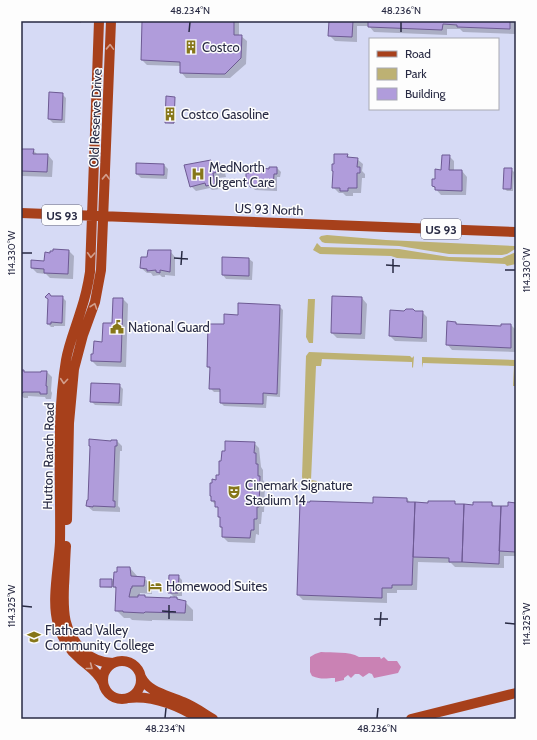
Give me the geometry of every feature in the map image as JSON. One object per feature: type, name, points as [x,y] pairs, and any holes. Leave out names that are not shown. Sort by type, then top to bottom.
[{"type":"main road","name":"Old Reserve Drive","points":[[92,216],[100,21]]},
{"type":"main road","name":"Old Reserve Drive","points":[[104,216],[111,21]]},
{"type":"main road","name":"US 93 North","points":[[21,213],[516,232]]},
{"type":"main road","name":"Hutton Ranch Road","points":[[92,216],[91,258],[88,285],[70,345],[64,371],[61,423],[60,543],[56,610],[57,623],[67,645],[80,659],[96,672],[103,683]]},
{"type":"main road","name":"Hutton Ranch Road","points":[[104,216],[99,285],[95,302],[77,354],[72,379],[69,423],[63,610],[70,632],[80,647],[96,660],[113,663]]},
{"type":"main road","points":[[200,719],[181,709],[153,698],[138,696],[119,699],[114,697],[106,690],[103,683],[105,671],[113,663],[119,661],[130,663],[139,671],[144,683],[150,688],[183,702],[212,719]]},
{"type":"main road","points":[[128,698],[136,694],[141,677]]},
{"type":"main road","points":[[411,719],[516,693]]},
{"type":"green space","points":[[327,235],[386,240],[515,246],[515,249],[502,255],[449,254],[399,246],[322,242],[319,238]]},
{"type":"green space","points":[[317,243],[321,247],[399,249],[449,257],[502,258],[516,252],[516,264],[507,266],[505,264],[397,258],[391,256],[320,254],[313,250]]},
{"type":"green space","points":[[308,299],[315,299],[313,343],[309,343],[306,337]]},
{"type":"green space","points":[[309,352],[410,356],[412,358],[414,356],[413,368],[412,362],[322,359],[321,366],[316,366],[311,480],[317,481],[316,483],[302,482],[306,356]]},
{"type":"green space","points":[[422,357],[516,360],[516,386],[513,386],[514,366],[423,363],[422,368]]},
{"type":"shaded area","points":[[321,652],[345,653],[359,657],[380,657],[381,659],[384,657],[388,661],[397,661],[401,667],[398,673],[374,678],[372,674],[369,673],[363,677],[359,674],[355,674],[351,678],[348,675],[344,678],[344,680],[335,682],[335,678],[319,678],[312,676],[310,672],[310,657]]},
{"type":"building","name":"Costco","points":[[142,21],[234,21],[234,35],[242,35],[241,58],[225,74],[180,73],[180,62],[141,60]]},
{"type":"building","points":[[329,21],[353,21],[352,37],[328,36]]},
{"type":"building","points":[[368,21],[510,21],[510,29],[457,27],[457,25],[443,24],[442,30],[368,27]]},
{"type":"building","points":[[49,92],[63,93],[62,120],[48,119]]},
{"type":"building","name":"Costco Gasoline","points":[[166,96],[175,97],[174,123],[165,123]]},
{"type":"building","points":[[21,149],[34,149],[33,154],[48,154],[47,172],[21,171]]},
{"type":"building","points":[[334,154],[348,154],[347,157],[358,158],[357,167],[360,167],[360,173],[357,173],[357,188],[348,188],[348,191],[340,191],[340,188],[332,188],[332,164],[334,164]]},
{"type":"building","points":[[442,155],[450,155],[449,170],[462,170],[462,191],[435,190],[435,187],[432,186],[432,179],[435,179],[435,169],[441,170]]},
{"type":"building","points":[[211,160],[211,164],[219,162],[221,172],[213,173],[215,184],[206,186],[205,183],[190,187],[184,165]]},
{"type":"building","points":[[136,163],[164,164],[164,175],[136,174]]},
{"type":"building","points":[[256,167],[269,169],[269,167],[277,167],[277,174],[274,174],[273,187],[250,187],[250,183],[246,183],[246,173],[250,173],[251,168]]},
{"type":"building","points":[[504,168],[512,168],[511,189],[503,189]]},
{"type":"building","points":[[53,249],[69,250],[68,274],[44,273],[44,269],[31,268],[31,260],[44,261],[45,252],[50,253]]},
{"type":"building","points":[[148,250],[171,250],[170,272],[160,270],[160,273],[156,272],[156,270],[147,271],[147,269],[140,268],[141,257],[147,257]]},
{"type":"building","points":[[222,257],[249,258],[249,276],[222,275]]},
{"type":"building","points":[[49,293],[51,296],[63,296],[62,323],[51,322],[51,324],[47,324],[48,299],[45,297]]},
{"type":"building","points":[[332,296],[362,297],[361,334],[331,333]]},
{"type":"building","points":[[113,298],[123,298],[121,362],[91,361],[94,341],[102,342],[103,323],[112,323]]},
{"type":"building","points":[[238,303],[280,305],[277,394],[263,393],[263,404],[220,403],[220,389],[209,389],[210,367],[207,367],[208,324],[224,324],[224,314],[238,315]]},
{"type":"building","points":[[406,309],[423,311],[422,338],[389,336],[390,310],[404,311]]},
{"type":"building","points":[[447,321],[456,322],[456,324],[501,326],[501,324],[511,324],[511,348],[446,345]]},
{"type":"building","points":[[21,370],[24,370],[24,372],[47,371],[47,394],[40,394],[40,392],[21,393]]},
{"type":"building","points":[[91,383],[120,384],[119,403],[90,402]]},
{"type":"building","points":[[89,439],[111,441],[117,440],[117,446],[115,446],[113,501],[115,501],[115,507],[86,506],[88,500]]},
{"type":"building","points":[[225,441],[255,442],[254,453],[256,453],[256,464],[258,464],[258,476],[260,476],[259,507],[257,507],[257,519],[254,519],[254,530],[251,530],[250,538],[222,537],[220,517],[218,517],[218,507],[215,507],[215,501],[211,501],[210,483],[212,483],[212,479],[216,480],[216,475],[219,475],[219,461],[221,461],[222,451],[225,451]]},
{"type":"building","points":[[373,497],[407,498],[407,502],[415,502],[412,585],[392,585],[392,588],[382,588],[382,598],[297,595],[300,502],[373,503]]},
{"type":"building","points":[[428,501],[455,501],[455,504],[464,504],[462,562],[449,562],[449,558],[413,557],[415,502],[428,503]]},
{"type":"building","points":[[473,502],[492,502],[492,506],[501,506],[499,564],[462,562],[464,504],[473,505]]},
{"type":"building","points":[[508,502],[516,503],[516,552],[499,551],[501,506],[508,506]]},
{"type":"building","points":[[117,567],[130,567],[131,576],[145,577],[144,586],[132,586],[129,597],[145,595],[145,597],[177,597],[177,599],[186,601],[185,613],[115,611],[116,587],[113,587],[114,572],[117,572]]},
{"type":"building","points":[[169,575],[179,575],[178,593],[168,593]]},
{"type":"building","points":[[100,579],[112,579],[112,587],[100,587]]},
{"type":"place","name":"Costco","points":[[191,47]]},
{"type":"place","name":"Costco Gasoline","points":[[170,114]]},
{"type":"place","name":"MedNorth Urgent Care","points":[[198,174]]},
{"type":"place","name":"National Guard","points":[[117,327]]},
{"type":"place","name":"Cinemark Signature Stadium 14","points":[[234,492]]},
{"type":"place","name":"Homewood Suites","points":[[155,586]]},
{"type":"place","name":"Flathead Valley Community College","points":[[34,637]]}]
